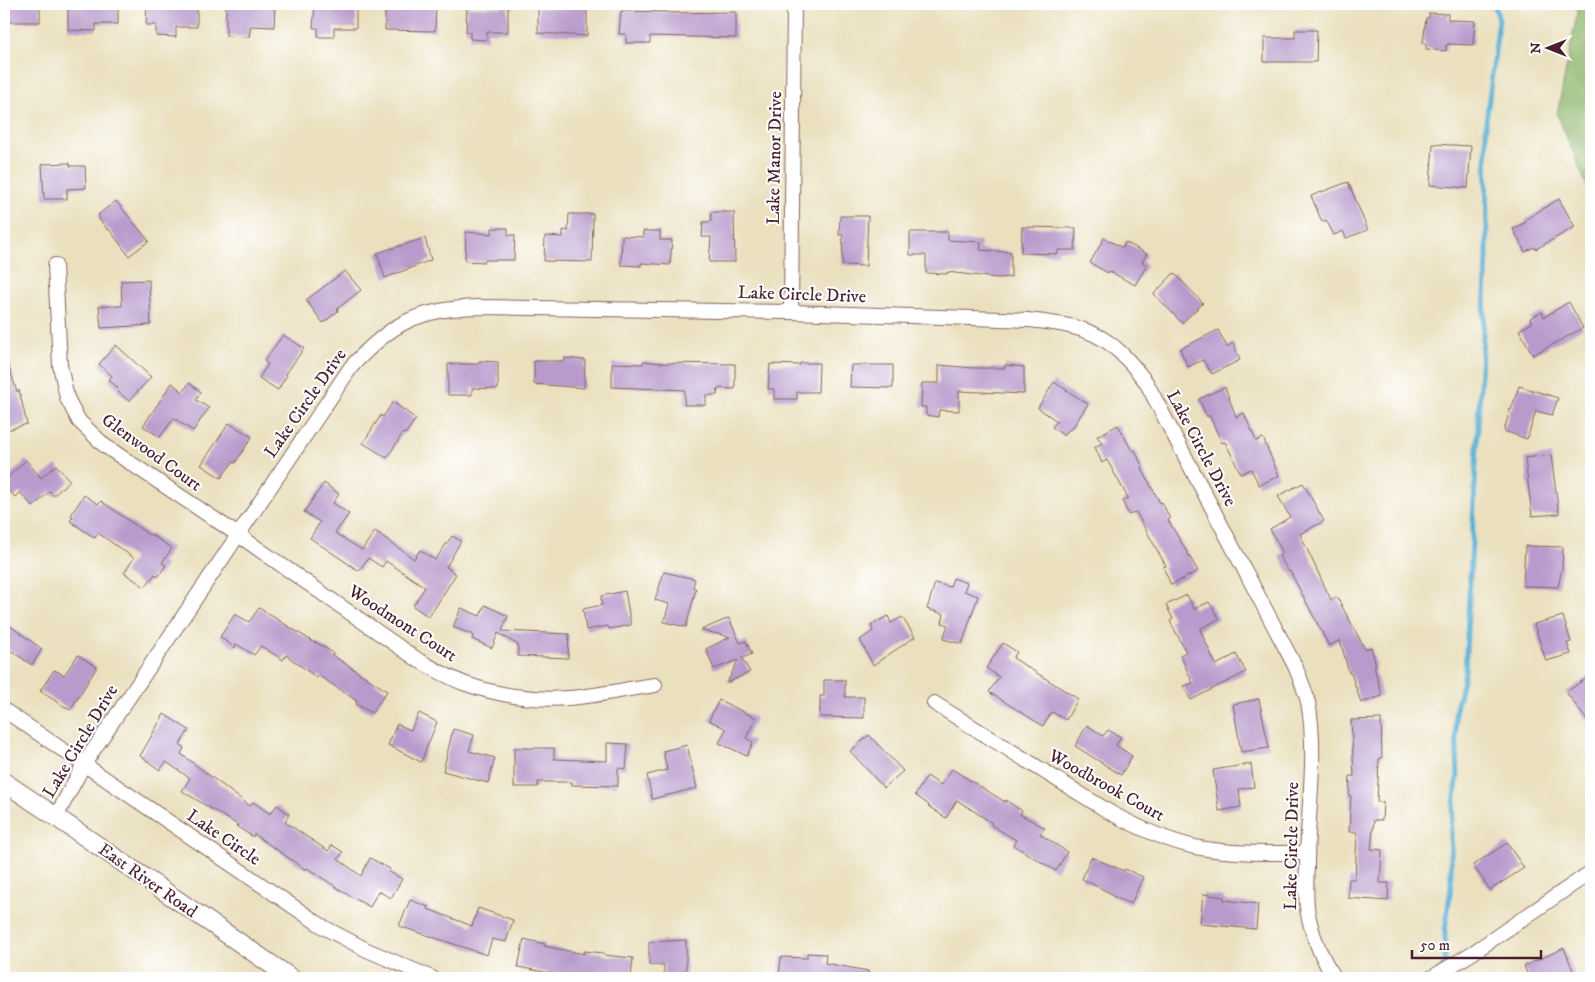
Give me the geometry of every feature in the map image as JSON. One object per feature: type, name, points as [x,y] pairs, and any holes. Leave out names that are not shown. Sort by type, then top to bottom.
[{"type":"street","name":"Lake Manor Drive","points":[[791,312],[794,4]]},
{"type":"street","name":"Glenwood Court","points":[[55,265],[60,365],[67,398],[79,422],[105,446],[237,534]]},
{"type":"street","name":"Lake Circle Drive","points":[[56,817],[84,764],[351,367],[379,339],[395,327],[414,318],[440,310],[478,307],[791,312],[1028,320],[1058,323],[1082,329],[1108,342],[1128,360],[1146,382],[1302,682],[1308,702],[1312,754],[1306,898],[1309,918],[1323,959],[1335,978]]},
{"type":"street","name":"Woodmont Court","points":[[237,534],[418,660],[466,684],[538,698],[567,698],[655,685]]},
{"type":"street","name":"Woodbrook Court","points":[[934,703],[1111,813],[1166,838],[1198,847],[1243,853],[1307,853]]},
{"type":"street","name":"Lake Circle","points":[[4,710],[325,928],[367,950],[432,978]]},
{"type":"street","name":"East River Road","points":[[4,782],[291,978]]},
{"type":"street","points":[[1432,977],[1591,872]]},
{"type":"green space","points":[[1579,4],[1591,4],[1591,196],[1557,114]]},
{"type":"building","points":[[4,4],[40,4],[40,22],[4,22]]},
{"type":"building","points":[[68,4],[118,4],[118,24],[96,24],[96,31],[68,30]]},
{"type":"building","points":[[147,4],[197,4],[197,27],[176,27],[176,37],[156,36],[156,25],[146,25]]},
{"type":"building","points":[[226,4],[275,4],[274,27],[251,26],[249,37],[226,36]]},
{"type":"building","points":[[315,4],[356,5],[356,28],[334,28],[334,37],[318,37],[318,28],[313,28]]},
{"type":"building","points":[[385,5],[436,5],[435,31],[385,30]]},
{"type":"building","points":[[467,7],[508,7],[508,32],[487,32],[487,40],[470,39],[470,32],[466,32]]},
{"type":"building","points":[[587,7],[587,36],[538,33],[538,8]]},
{"type":"building","points":[[621,11],[669,13],[736,12],[736,38],[650,36],[650,43],[626,43],[626,34],[619,34]]},
{"type":"building","points":[[1429,13],[1448,14],[1448,19],[1451,20],[1475,21],[1473,45],[1448,44],[1446,45],[1446,51],[1426,49],[1426,43],[1423,43],[1426,18],[1429,18]]},
{"type":"building","points":[[1295,30],[1317,30],[1316,62],[1264,62],[1264,38],[1295,38]]},
{"type":"building","points":[[1433,144],[1471,146],[1468,188],[1430,185]]},
{"type":"building","points":[[70,163],[70,166],[85,166],[86,188],[67,189],[67,199],[44,199],[42,164]]},
{"type":"building","points":[[1348,182],[1368,230],[1346,238],[1343,231],[1334,235],[1326,220],[1322,222],[1311,196]]},
{"type":"building","points":[[1559,199],[1575,227],[1536,249],[1534,247],[1525,252],[1513,229]]},
{"type":"building","points":[[116,201],[149,241],[129,256],[99,219],[99,214]]},
{"type":"building","points":[[711,212],[734,212],[735,262],[709,262],[711,237],[702,237],[703,222],[711,222]]},
{"type":"building","points":[[569,214],[593,214],[592,262],[544,261],[545,236],[563,237],[563,230],[568,231]]},
{"type":"building","points":[[840,216],[868,216],[866,266],[842,265],[843,235],[839,235]]},
{"type":"building","points":[[1022,227],[1076,228],[1075,250],[1058,250],[1058,254],[1021,253]]},
{"type":"building","points":[[492,228],[508,228],[508,235],[515,235],[514,260],[465,261],[466,232],[492,234]]},
{"type":"building","points":[[643,231],[660,231],[660,240],[672,240],[670,265],[641,263],[641,266],[621,265],[622,236],[643,237]]},
{"type":"building","points":[[910,232],[948,232],[948,240],[981,242],[980,250],[1011,252],[1011,277],[997,278],[947,272],[947,274],[926,273],[926,255],[910,255]]},
{"type":"building","points":[[425,238],[431,260],[385,278],[377,253]]},
{"type":"building","points":[[1104,238],[1123,248],[1125,242],[1147,254],[1142,262],[1147,265],[1135,285],[1090,263]]},
{"type":"building","points":[[345,271],[361,290],[323,323],[306,300]]},
{"type":"building","points":[[1174,273],[1203,303],[1182,323],[1154,294]]},
{"type":"building","points":[[149,280],[151,325],[101,328],[99,306],[122,306],[121,281]]},
{"type":"building","points":[[1569,302],[1583,328],[1533,355],[1519,330],[1532,323],[1530,318],[1542,312],[1544,317]]},
{"type":"building","points":[[1218,330],[1227,347],[1233,343],[1240,360],[1212,374],[1203,360],[1188,367],[1180,349]]},
{"type":"building","points":[[283,335],[304,348],[286,374],[278,390],[259,378],[268,364],[264,361]]},
{"type":"building","points":[[116,345],[151,377],[129,401],[116,390],[118,388],[109,380],[112,376],[99,364]]},
{"type":"building","points":[[565,358],[585,360],[584,388],[534,384],[534,361],[565,361]]},
{"type":"building","points":[[4,361],[7,361],[17,392],[19,390],[27,424],[4,431]]},
{"type":"building","points":[[479,361],[498,362],[498,389],[472,388],[472,395],[448,395],[448,364],[479,364]]},
{"type":"building","points":[[643,361],[735,364],[735,389],[718,388],[717,395],[706,395],[706,405],[684,405],[685,390],[612,387],[612,363],[643,364]]},
{"type":"building","points":[[800,363],[819,363],[818,392],[797,392],[797,399],[774,399],[774,389],[768,389],[770,364],[800,365]]},
{"type":"building","points":[[851,365],[893,365],[893,388],[850,387]]},
{"type":"building","points":[[939,365],[974,368],[1005,368],[1005,365],[1024,367],[1024,394],[959,391],[959,411],[939,410],[938,417],[926,415],[926,407],[921,407],[922,383],[939,383]]},
{"type":"building","points":[[1054,382],[1088,404],[1071,430],[1069,429],[1064,436],[1052,427],[1057,421],[1038,408]]},
{"type":"building","points":[[172,383],[183,392],[189,383],[201,392],[196,400],[209,408],[193,431],[174,418],[160,437],[143,426]]},
{"type":"building","points":[[1519,386],[1558,398],[1552,415],[1536,411],[1527,439],[1504,431]]},
{"type":"building","points":[[1225,387],[1236,417],[1244,413],[1256,441],[1263,438],[1279,476],[1259,485],[1251,469],[1241,474],[1225,442],[1222,443],[1199,399]]},
{"type":"building","points":[[393,402],[416,419],[405,434],[403,433],[387,458],[363,443],[381,415],[383,417]]},
{"type":"building","points":[[229,423],[252,437],[235,463],[233,462],[221,478],[201,465]]},
{"type":"building","points":[[1118,425],[1132,451],[1135,450],[1142,469],[1160,503],[1162,502],[1170,519],[1168,520],[1198,571],[1171,585],[1163,567],[1166,566],[1136,512],[1129,515],[1122,501],[1128,498],[1107,460],[1102,463],[1095,447],[1102,443],[1097,436]]},
{"type":"building","points":[[1551,455],[1559,514],[1532,516],[1525,458]]},
{"type":"building","points":[[26,460],[41,478],[56,465],[70,481],[53,496],[50,491],[33,507],[20,492],[15,497],[4,486],[4,481]]},
{"type":"building","points":[[324,483],[339,494],[333,503],[349,514],[335,533],[362,550],[375,531],[414,559],[420,550],[435,560],[452,536],[461,541],[446,567],[456,574],[429,617],[413,606],[425,587],[386,561],[382,567],[368,558],[359,571],[310,538],[320,522],[304,512]]},
{"type":"building","points":[[1303,483],[1324,521],[1300,534],[1331,600],[1337,597],[1365,649],[1371,647],[1376,665],[1374,666],[1382,696],[1361,703],[1351,673],[1349,673],[1340,640],[1329,646],[1290,571],[1279,556],[1283,553],[1270,529],[1290,517],[1278,496]]},
{"type":"building","points":[[84,495],[98,504],[101,501],[149,535],[172,548],[162,563],[166,565],[158,577],[155,574],[145,587],[124,573],[134,558],[98,533],[95,538],[70,521],[73,517],[71,515]]},
{"type":"building","points":[[1525,546],[1563,547],[1562,568],[1558,587],[1523,586]]},
{"type":"building","points":[[664,572],[695,579],[693,587],[696,589],[686,627],[664,622],[669,604],[655,600]]},
{"type":"building","points":[[953,578],[967,583],[964,591],[978,596],[962,644],[943,639],[948,625],[942,623],[944,614],[927,609],[935,583],[950,587]]},
{"type":"building","points":[[625,591],[631,625],[609,629],[608,626],[586,630],[583,609],[602,605],[601,596]]},
{"type":"building","points":[[1187,595],[1194,609],[1209,602],[1219,619],[1200,629],[1216,665],[1236,654],[1246,672],[1191,700],[1183,686],[1193,683],[1180,655],[1186,652],[1170,621],[1173,619],[1166,605]]},
{"type":"building","points":[[485,605],[508,616],[502,631],[569,634],[568,658],[518,656],[518,645],[498,633],[492,648],[472,639],[473,635],[453,627],[461,608],[480,616]]},
{"type":"building","points":[[259,608],[333,653],[332,655],[387,691],[372,713],[356,704],[357,701],[318,675],[317,678],[286,655],[283,660],[261,646],[254,655],[236,644],[235,648],[220,637],[235,614],[249,622]]},
{"type":"building","points":[[888,616],[891,623],[902,617],[915,637],[873,665],[860,640],[873,631],[871,625]]},
{"type":"building","points":[[1563,616],[1571,642],[1567,643],[1571,654],[1546,661],[1534,624]]},
{"type":"building","points":[[729,618],[740,643],[746,641],[752,654],[742,658],[750,672],[727,683],[738,660],[714,669],[706,649],[730,637],[701,630]]},
{"type":"building","points":[[9,625],[42,649],[32,665],[4,646],[4,634]]},
{"type":"building","points":[[1003,643],[1017,652],[1013,658],[1078,699],[1066,720],[1052,712],[1043,726],[989,692],[999,677],[986,668]]},
{"type":"building","points":[[78,655],[97,667],[70,710],[40,691],[54,670],[64,675]]},
{"type":"building","points":[[1591,675],[1591,726],[1566,692]]},
{"type":"building","points":[[824,680],[845,680],[845,697],[864,697],[864,718],[820,717],[820,696],[824,696]]},
{"type":"building","points":[[1259,699],[1269,748],[1241,752],[1233,704]]},
{"type":"building","points":[[719,700],[756,718],[746,738],[753,742],[747,756],[719,743],[726,729],[709,720]]},
{"type":"building","points":[[419,713],[437,722],[421,762],[388,745],[397,724],[411,730]]},
{"type":"building","points":[[164,714],[189,730],[180,744],[184,748],[181,754],[250,806],[253,802],[270,814],[277,805],[289,814],[285,822],[328,851],[332,845],[343,852],[338,859],[361,876],[370,858],[390,869],[388,871],[402,879],[391,898],[378,891],[370,907],[307,868],[306,870],[254,834],[253,837],[236,826],[238,825],[182,791],[190,778],[166,762],[160,770],[140,756]]},
{"type":"building","points":[[1381,719],[1382,758],[1379,759],[1377,802],[1383,802],[1382,820],[1374,820],[1371,849],[1382,850],[1380,883],[1389,883],[1388,901],[1348,898],[1349,879],[1355,879],[1357,832],[1349,832],[1350,776],[1354,776],[1351,720]]},
{"type":"building","points":[[1087,725],[1103,736],[1108,730],[1121,737],[1116,745],[1132,756],[1121,775],[1075,746]]},
{"type":"building","points":[[453,729],[474,735],[469,751],[495,758],[488,783],[443,771]]},
{"type":"building","points":[[869,735],[903,771],[884,788],[850,751]]},
{"type":"building","points":[[607,743],[628,744],[626,769],[618,768],[618,786],[572,785],[572,782],[538,782],[538,787],[514,787],[514,748],[554,748],[554,759],[607,761]]},
{"type":"building","points":[[687,745],[697,788],[652,799],[647,775],[667,770],[663,751]]},
{"type":"building","points":[[1251,764],[1254,787],[1239,789],[1241,807],[1219,811],[1213,770]]},
{"type":"building","points":[[952,769],[1005,802],[1006,800],[1022,811],[1020,814],[1045,828],[1040,834],[1067,852],[1056,871],[1013,845],[1016,840],[991,825],[992,823],[957,800],[946,818],[915,795],[927,776],[941,785]]},
{"type":"building","points":[[1507,843],[1524,868],[1490,890],[1473,865]]},
{"type":"building","points":[[1091,857],[1143,877],[1131,904],[1112,896],[1112,894],[1082,879]]},
{"type":"building","points":[[1203,894],[1224,897],[1224,900],[1258,904],[1256,929],[1200,924]]},
{"type":"building","points":[[410,900],[472,926],[478,908],[513,920],[506,942],[492,939],[487,955],[399,926]]},
{"type":"building","points":[[524,939],[545,944],[544,946],[584,954],[584,951],[633,958],[631,978],[576,978],[518,967]]},
{"type":"building","points":[[686,940],[686,978],[664,978],[664,965],[649,965],[649,942]]},
{"type":"building","points":[[1564,948],[1576,978],[1529,978],[1524,966]]},
{"type":"building","points":[[807,953],[826,954],[825,963],[868,971],[867,978],[779,978],[781,957],[807,958]]},
{"type":"waterway","points":[[1445,978],[1445,931],[1451,887],[1451,827],[1458,774],[1455,713],[1465,672],[1487,258],[1486,122],[1499,20],[1494,4]]}]
